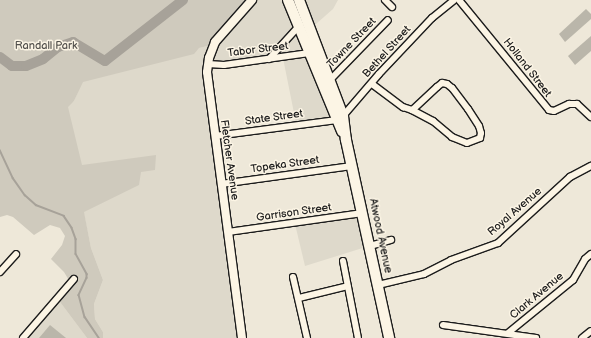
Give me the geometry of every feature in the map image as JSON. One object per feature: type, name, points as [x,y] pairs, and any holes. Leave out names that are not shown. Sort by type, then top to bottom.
[{"type":"main road","name":"Atwood Avenue","points":[[288,0],[309,53],[340,118]]},
{"type":"main road","name":"Atwood Avenue","points":[[299,0],[330,80],[346,140],[389,338]]},
{"type":"street","name":"Fletcher Avenue","points":[[242,338],[208,94],[207,72],[211,50],[220,35],[252,0]]},
{"type":"street","points":[[385,0],[392,7]]},
{"type":"street","name":"Bethel Street","points":[[340,118],[432,18],[454,0]]},
{"type":"street","name":"Holland Street","points":[[459,0],[549,110],[554,111],[569,104],[577,104],[591,117]]},
{"type":"street","name":"Towne Street","points":[[330,80],[388,20]]},
{"type":"street","points":[[269,60],[299,26]]},
{"type":"street","name":"Tabor Street","points":[[208,64],[224,65],[269,60],[309,53]]},
{"type":"street","points":[[372,84],[402,107],[412,110],[438,125],[452,138],[463,142],[472,142],[480,138],[481,130],[479,126],[464,103],[447,84],[442,83],[412,110]]},
{"type":"street","name":"State Street","points":[[215,136],[340,118]]},
{"type":"street","name":"Topeka Street","points":[[221,184],[352,166]]},
{"type":"street","name":"Royal Avenue","points":[[378,285],[424,274],[451,260],[498,243],[570,177],[591,166]]},
{"type":"street","name":"Garrison Street","points":[[228,232],[363,214]]},
{"type":"street","points":[[370,246],[391,240]]},
{"type":"street","points":[[0,272],[16,254]]},
{"type":"street","name":"Clark Avenue","points":[[508,333],[573,280],[585,259],[591,254]]},
{"type":"street","points":[[343,261],[358,338]]},
{"type":"street","points":[[293,278],[307,338]]},
{"type":"street","points":[[23,338],[74,279]]},
{"type":"street","points":[[298,298],[348,286]]},
{"type":"street","points":[[443,325],[496,335],[508,333],[536,338]]},
{"type":"street","points":[[582,338],[591,331]]},
{"type":"shaded area","points":[[251,0],[338,0],[333,9],[308,31],[335,119],[296,123],[283,58],[208,64],[242,338],[103,338],[103,332],[95,319],[94,304],[103,280],[91,248],[83,209],[79,167],[55,115],[74,101],[82,82],[88,77],[159,57],[212,45]]},
{"type":"shaded area","points":[[362,213],[369,246],[305,266],[295,224]]},
{"type":"shaded area","points":[[57,298],[87,338],[23,338]]},
{"type":"green space","name":"Randall Park","points":[[0,0],[251,0],[212,45],[199,48],[194,54],[83,82],[74,101],[68,107],[82,165],[156,155],[155,170],[141,172],[139,185],[84,212],[91,248],[103,280],[94,304],[95,319],[103,332],[103,338],[87,338],[57,298],[70,282],[64,272],[51,259],[62,245],[65,236],[60,228],[50,225],[34,235],[13,217],[7,215],[0,217]]},
{"type":"building","points":[[586,9],[591,14],[591,19],[565,42],[559,34]]},
{"type":"building","points":[[591,36],[591,51],[575,65],[568,56]]},
{"type":"building","points":[[50,325],[66,338],[39,338]]},
{"type":"waterway","points":[[0,57],[12,66],[26,66],[43,59],[58,47],[73,42],[105,61],[183,0]]},
{"type":"waterway","points":[[0,150],[13,178],[25,195],[36,205],[64,216],[72,228],[76,239],[76,254],[87,274],[87,278],[79,295],[85,317],[99,338]]}]
